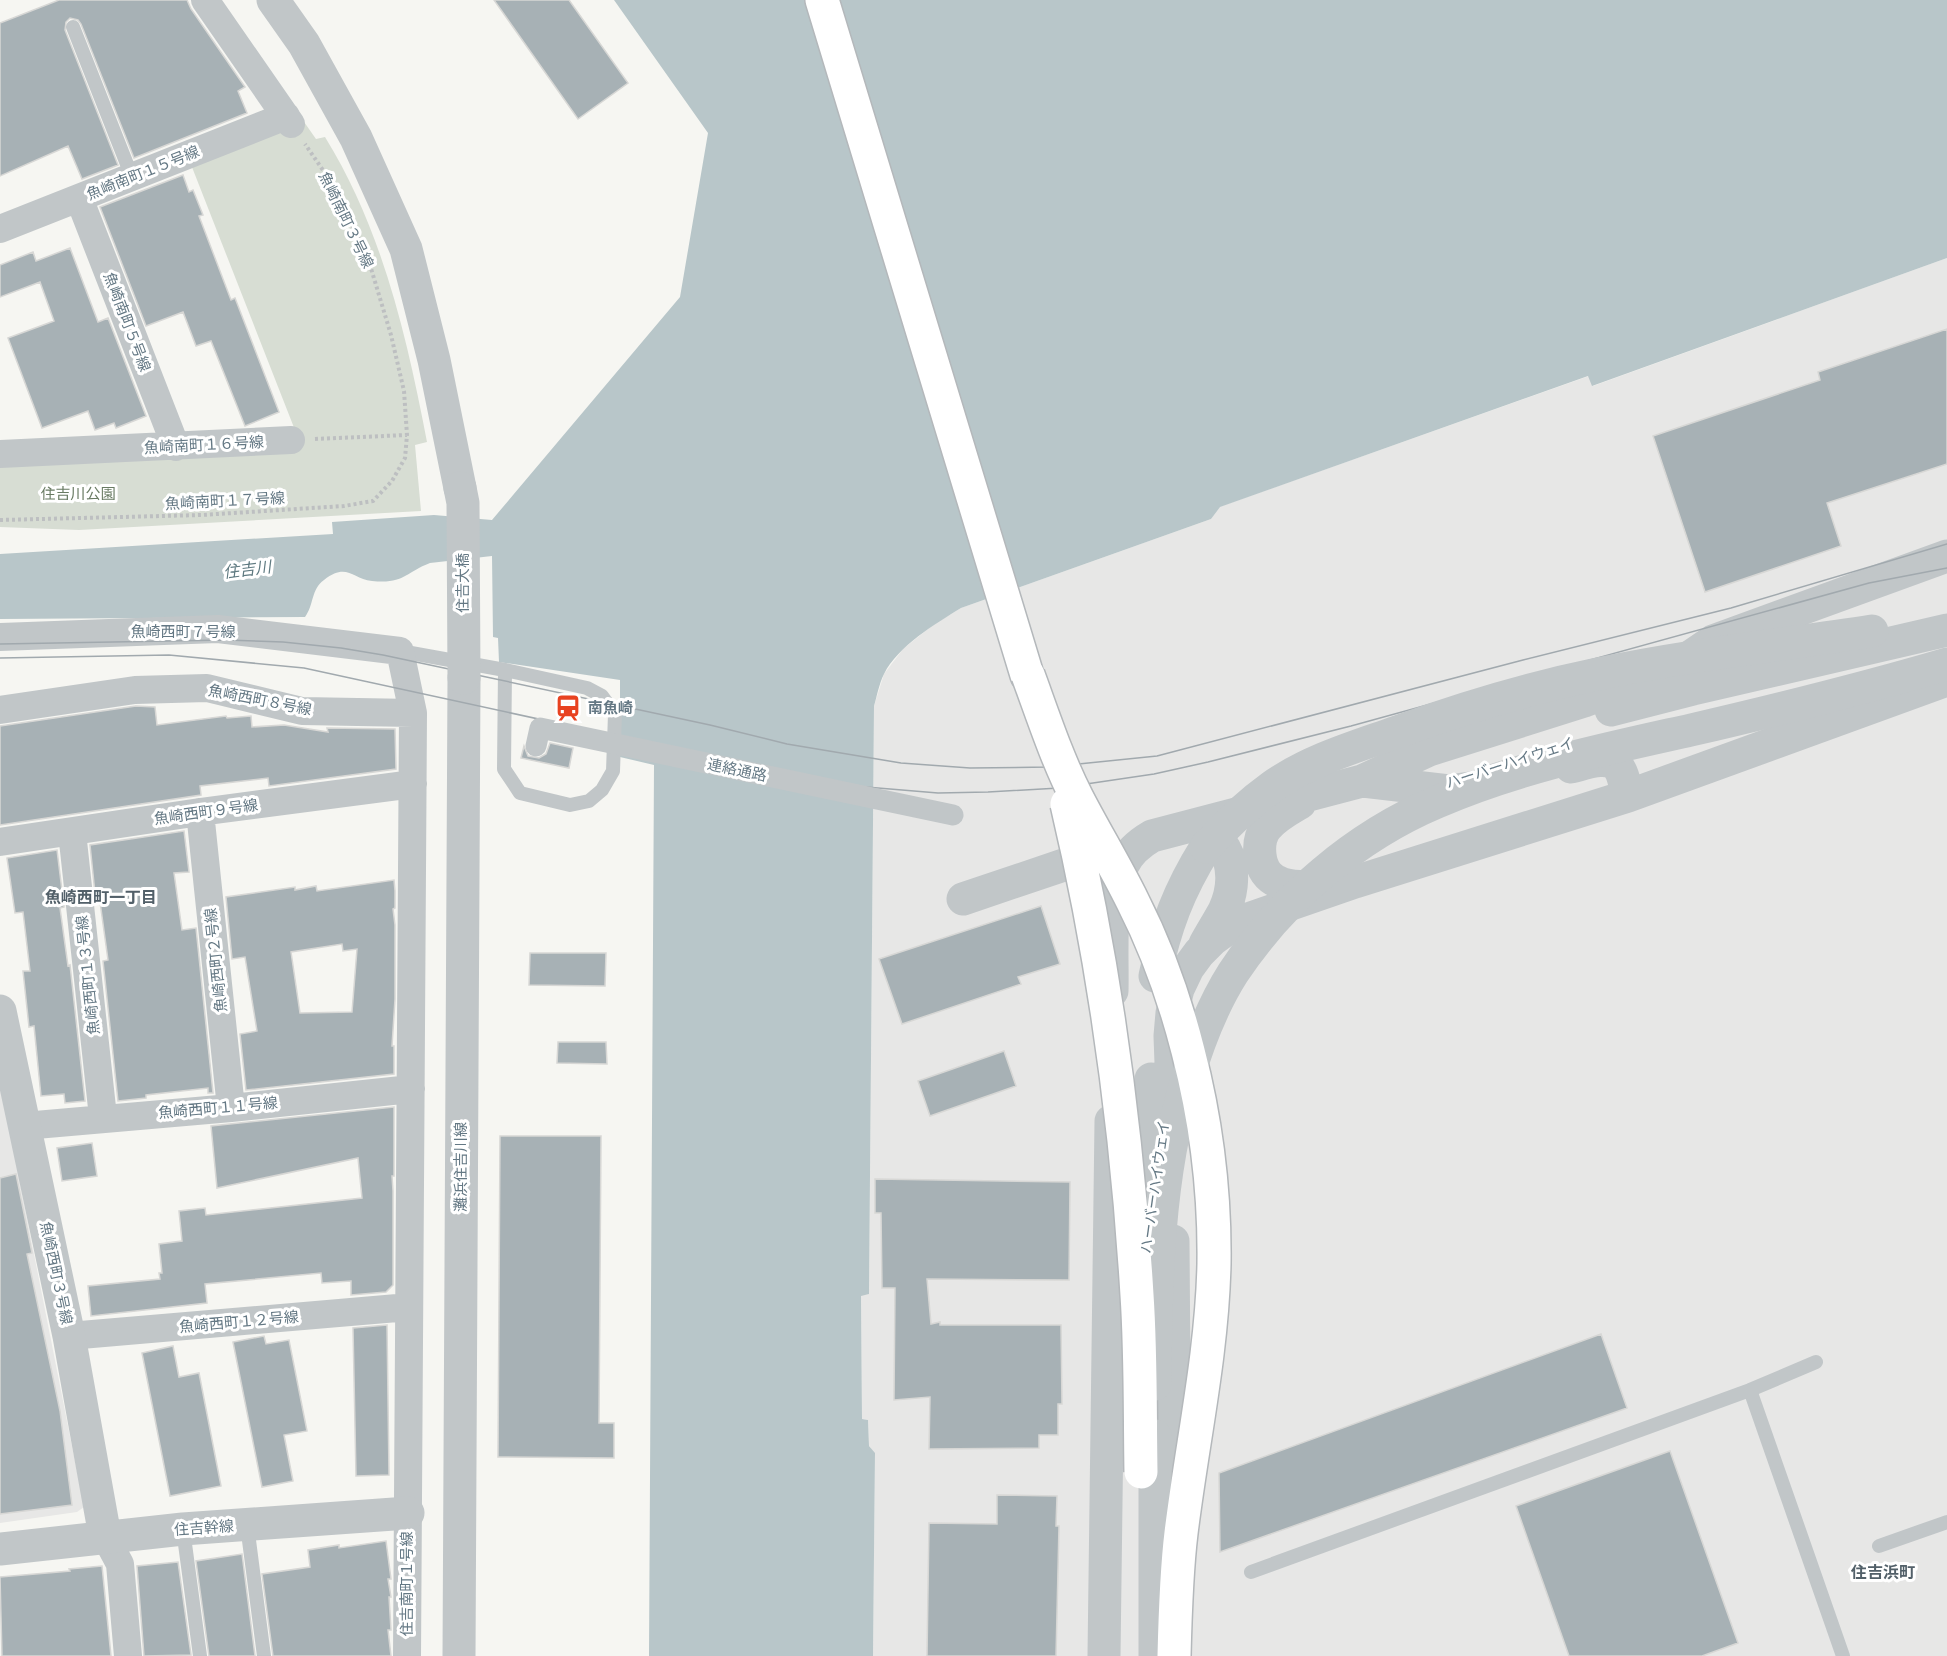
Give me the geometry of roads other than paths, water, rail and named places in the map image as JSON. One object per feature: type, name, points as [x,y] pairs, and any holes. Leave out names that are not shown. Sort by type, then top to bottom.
[{"type":"highway","points":[[823,0],[1066,803],[1085,879],[1100,960],[1129,1197],[1137,1297],[1144,1487]]},
{"type":"highway","points":[[823,0],[1028,675],[1059,759],[1076,797],[1149,936],[1176,1010],[1198,1095],[1210,1175],[1214,1265],[1209,1340],[1181,1535],[1175,1656]]},
{"type":"street","name":"魚崎南町１５号線","points":[[0,229],[132,177],[289,120],[205,0]]},
{"type":"street","name":"住𠮷大橋","points":[[273,0],[304,44],[356,138],[406,249],[434,360],[463,503],[464,678]]},
{"type":"street","name":"魚崎南町５号線","points":[[79,198],[176,447]]},
{"type":"street","name":"魚崎南町１６号線","points":[[0,454],[291,440]]},
{"type":"street","points":[[1362,781],[1430,750],[1584,701],[1675,667],[1713,641],[1947,556]]},
{"type":"street","points":[[1163,1656],[1144,1487],[1151,1052],[1155,976],[1163,936],[1189,874],[1206,848],[1225,826],[1273,786],[1299,770],[1354,747],[1449,713],[1599,674],[1872,631],[1947,614]]},
{"type":"street","name":"魚崎西町７号線","points":[[0,637],[218,629],[400,651]]},
{"type":"street","points":[[963,899],[1191,825],[1362,781],[1435,766],[1605,712],[1693,689],[1947,630]]},
{"type":"street","name":"ハーバーハイウェイ","points":[[1143,1656],[1142,1334],[1145,1249],[1155,1158],[1173,1078],[1202,1000],[1220,966],[1243,935],[1270,903],[1327,850],[1359,827],[1394,806],[1467,775],[1509,760],[1588,739],[1784,694],[1947,650]]},
{"type":"street","name":"住吉南町１号線","points":[[400,651],[413,713],[407,1656]]},
{"type":"street","name":"ハーバーハイウェイ","points":[[1155,1656],[1156,1332],[1160,1250],[1169,1161],[1186,1082],[1200,1042],[1223,991],[1254,944],[1308,886],[1336,863],[1367,840],[1400,820],[1437,802],[1493,781],[1557,762],[1790,707],[1947,664]]},
{"type":"street","name":"灘浜住吉川線","points":[[459,1656],[464,678]]},
{"type":"street","points":[[1199,953],[1212,940],[1245,920],[1355,882],[1628,796],[1947,680]]},
{"type":"street","name":"魚崎西町８号線","points":[[0,710],[135,690],[207,688],[302,711],[413,713]]},
{"type":"street","name":"連絡通路","points":[[536,746],[540,728],[952,815]]},
{"type":"street","points":[[1362,781],[1449,791],[1517,780],[1590,762],[1605,761],[1619,768],[1628,796]]},
{"type":"street","name":"魚崎西町９号線","points":[[0,842],[200,812],[413,784]]},
{"type":"street","points":[[1318,793],[1275,819],[1264,830],[1259,845],[1261,862],[1267,875],[1278,884],[1297,888],[1355,882]]},
{"type":"street","name":"魚崎西町２号線","points":[[200,812],[231,1108]]},
{"type":"street","points":[[1175,1656],[1173,1107],[1170,1036],[1172,1013],[1178,989],[1188,968],[1225,909],[1232,874],[1221,840],[1208,830],[1191,825]]},
{"type":"street","name":"魚崎西町１３号線","points":[[72,832],[103,1118]]},
{"type":"street","points":[[1104,1656],[1114,905],[1123,866],[1139,844],[1152,836]]},
{"type":"street","name":"魚崎西町３号線","points":[[0,1011],[69,1336],[105,1536]]},
{"type":"street","name":"魚崎西町１１号線","points":[[24,1126],[411,1089]]},
{"type":"street","name":"魚崎西町１２号線","points":[[69,1336],[409,1307]]},
{"type":"street","name":"住吉幹線","points":[[0,1549],[183,1529],[408,1513]]},
{"type":"street","points":[[105,1536],[120,1564],[128,1656]]},
{"type":"lane","points":[[73,27],[132,177]]},
{"type":"lane","points":[[400,651],[505,670],[587,688],[602,696],[615,714],[613,771],[602,790],[589,801],[570,805],[520,793],[504,769],[505,670]]},
{"type":"lane","points":[[1251,1572],[1750,1390],[1816,1362]]},
{"type":"lane","points":[[1750,1390],[1843,1656]]},
{"type":"lane","points":[[1879,1546],[1947,1522]]},
{"type":"lane","points":[[247,1524],[264,1656]]},
{"type":"lane","points":[[183,1529],[200,1656]]},
{"type":"water","name":"住吉川","points":[[614,0],[1947,0],[1947,258],[1592,386],[1588,376],[1220,507],[1211,519],[961,608],[918,636],[890,664],[882,678],[874,706],[869,1294],[861,1296],[862,1419],[868,1420],[869,1446],[875,1453],[873,1656],[649,1656],[654,765],[620,757],[620,680],[499,662],[498,638],[493,637],[492,556],[430,563],[404,577],[391,581],[365,580],[349,573],[338,572],[324,580],[317,588],[305,617],[0,619],[0,554],[333,534],[332,522],[434,515],[492,520],[680,297],[708,133]]},
{"type":"tram line","points":[[0,644],[225,640],[283,642],[341,648],[710,725],[787,744],[901,763],[970,768],[1049,767],[1157,756],[1731,608],[1947,544]]},
{"type":"tram line","points":[[0,658],[169,655],[304,668],[842,785],[938,793],[988,792],[1059,788],[1154,774],[1208,762],[1351,726],[1869,583],[1947,568]]},
{"type":"place","name":"南魚崎","points":[[568,708]]},
{"type":"district","name":"魚崎西町一丁目","points":[[101,897]]},
{"type":"district","name":"住吉浜町","points":[[1883,1572]]},
{"type":"park label","name":"住吉川公園","points":[[78,494]]}]
